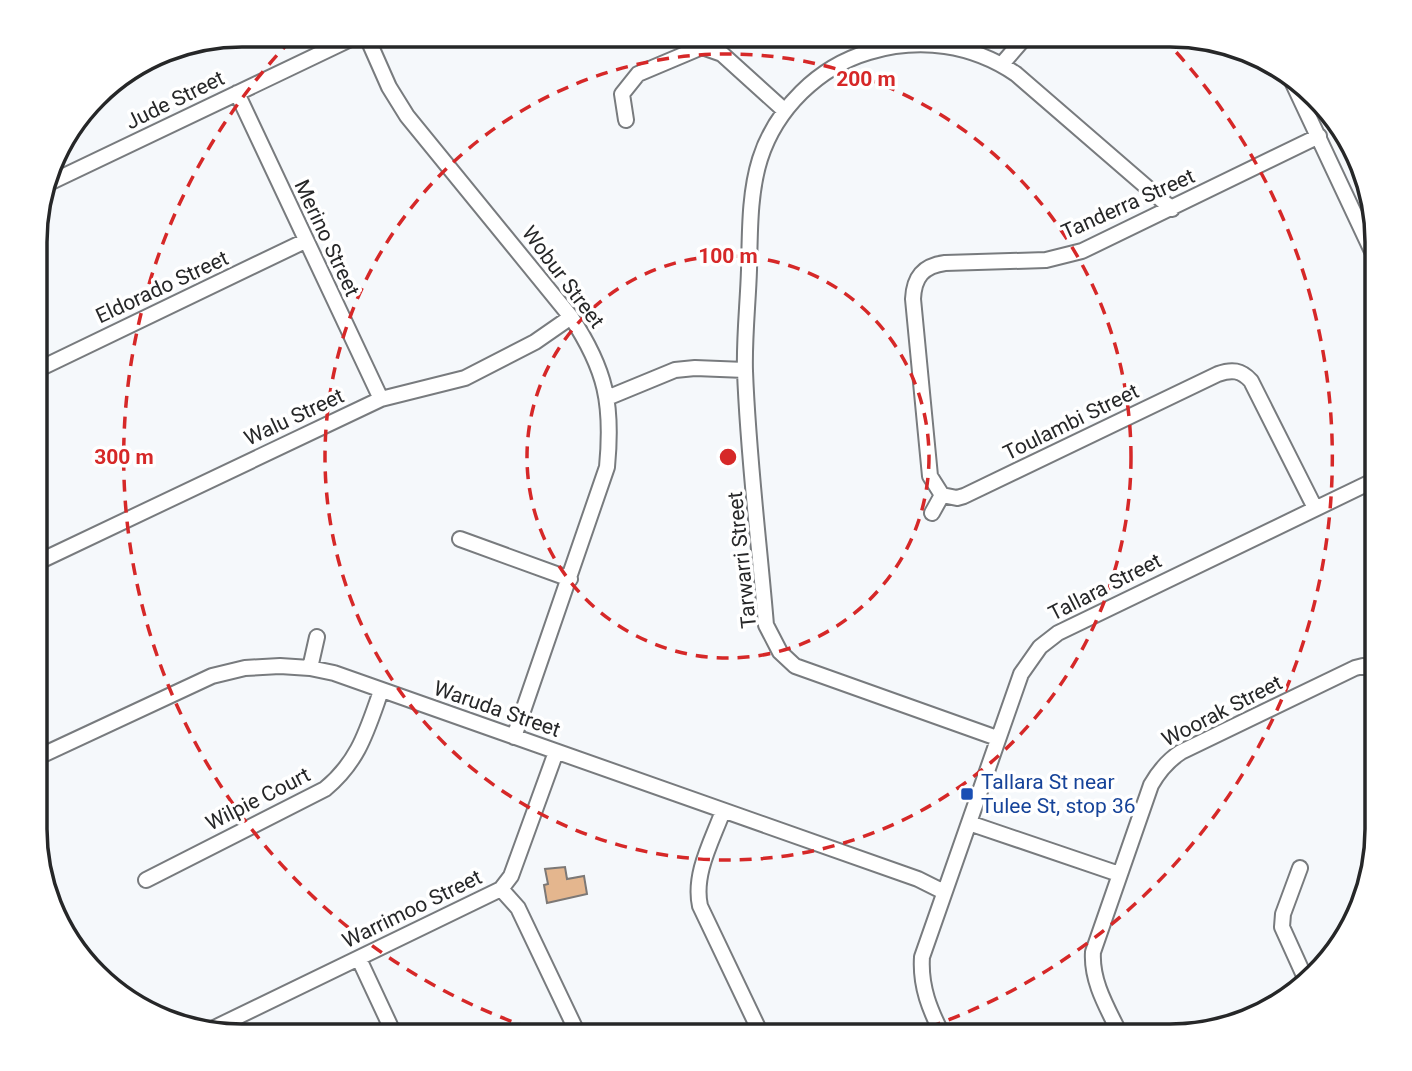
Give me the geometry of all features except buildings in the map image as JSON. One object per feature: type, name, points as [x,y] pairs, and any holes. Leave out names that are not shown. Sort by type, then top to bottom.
[{"type":"street","name":"Jude Street","points":[[59,178],[334,47]]},
{"type":"street","name":"Wobur Street","points":[[372,47],[397,102],[407,117],[571,317],[603,377],[611,435],[607,467],[514,737]]},
{"type":"street","points":[[626,121],[622,94],[638,74],[701,47]]},
{"type":"street","points":[[703,47],[722,54],[785,110]]},
{"type":"street","name":"Tarwarri Street","points":[[881,48],[842,62],[811,84],[785,110],[766,143],[755,181],[745,370],[766,625],[780,652],[795,666],[997,738]]},
{"type":"street","name":"Tarwarri Street","points":[[955,48],[975,52],[1002,64],[1029,84],[1172,209]]},
{"type":"street","points":[[1002,64],[1016,48]]},
{"type":"street","name":"Merino Street","points":[[237,93],[381,399]]},
{"type":"street","points":[[1301,99],[1364,235]]},
{"type":"street","name":"Tanderra Street","points":[[942,495],[930,476],[913,299],[913,288],[922,271],[946,262],[1046,260],[1082,251],[1319,136]]},
{"type":"street","name":"Eldorado Street","points":[[47,365],[305,242]]},
{"type":"street","name":"Walu Street","points":[[48,558],[381,399],[465,378],[535,342],[571,317]]},
{"type":"street","name":"Toulambi Street","points":[[942,495],[957,498],[964,496],[1228,370],[1236,363],[1251,381],[1315,508]]},
{"type":"street","points":[[607,398],[674,370],[745,370]]},
{"type":"street","name":"Tallara Street","points":[[938,1024],[925,994],[921,970],[924,950],[997,738],[1026,665],[1049,639],[1365,485]]},
{"type":"street","points":[[932,513],[942,495]]},
{"type":"street","points":[[460,539],[570,579]]},
{"type":"street","points":[[310,668],[317,637]]},
{"type":"street","name":"Woorak Street","points":[[1116,1024],[1095,979],[1093,952],[1151,785],[1167,761],[1355,668],[1364,666]]},
{"type":"street","name":"Waruda Street","points":[[48,752],[212,676],[245,668],[310,668],[334,673],[918,879],[944,892]]},
{"type":"street","name":"Wilpie Court","points":[[146,880],[325,789],[338,778],[360,748],[381,691]]},
{"type":"street","name":"Warrimoo Street","points":[[227,1023],[501,889],[511,876],[556,752]]},
{"type":"street","points":[[723,811],[699,875],[697,891],[700,906],[756,1024]]},
{"type":"street","points":[[969,823],[1119,874]]},
{"type":"street","points":[[1300,868],[1283,914],[1282,927],[1302,971]]},
{"type":"street","points":[[501,889],[518,908],[573,1023]]},
{"type":"street","points":[[359,959],[389,1023]]},
{"type":"place","name":"Tallara St near Tulee St, stop 36","points":[[967,794]]}]
